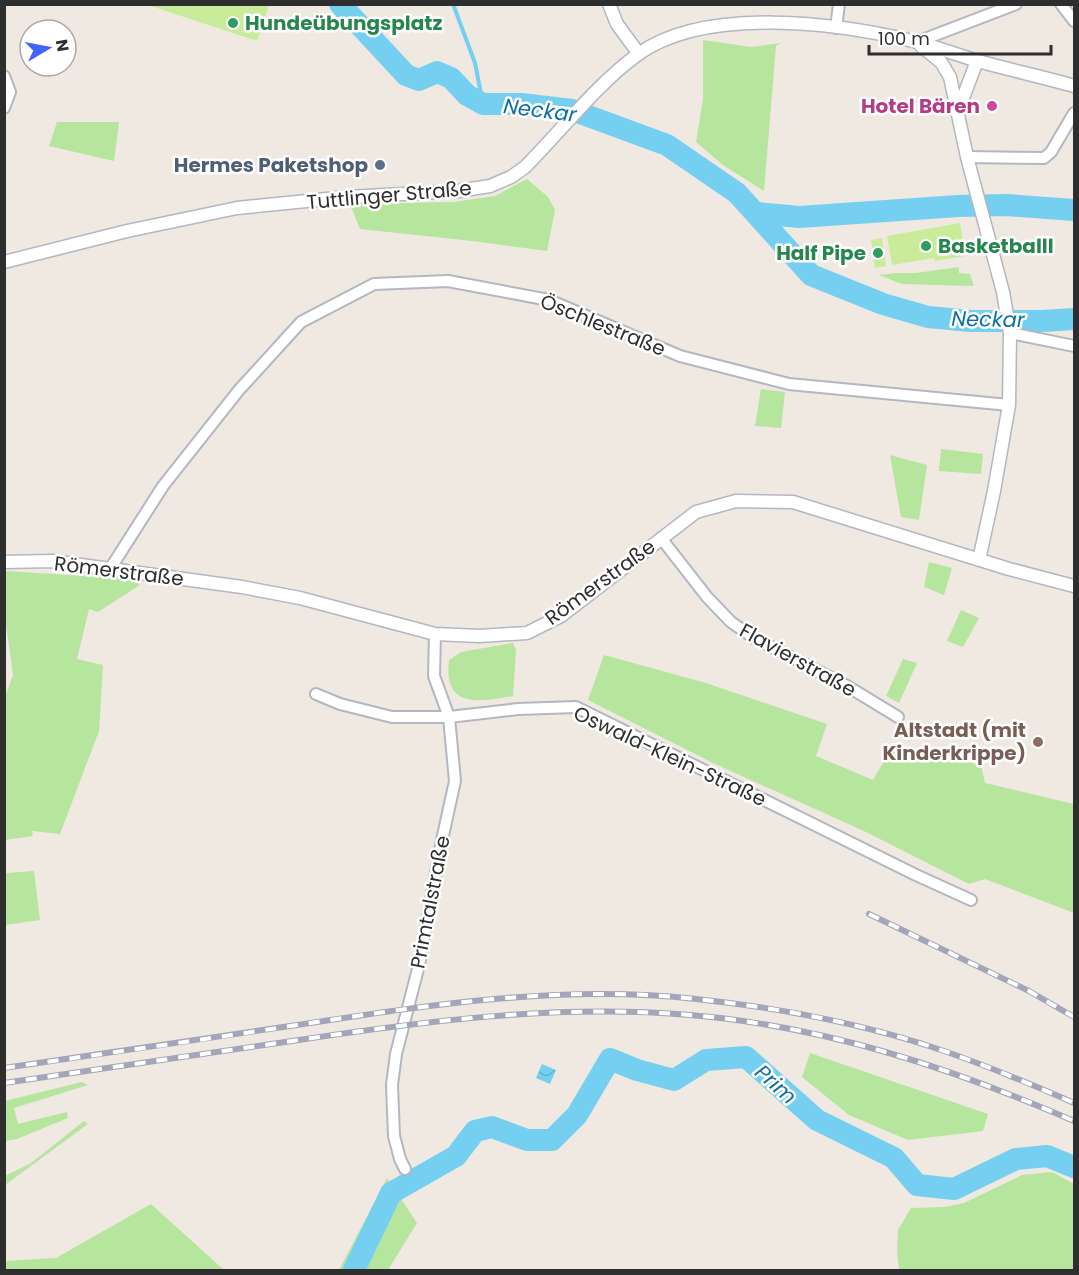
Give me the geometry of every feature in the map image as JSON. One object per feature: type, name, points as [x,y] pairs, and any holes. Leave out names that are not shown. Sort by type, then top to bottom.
[{"type":"street","points":[[609,4],[617,24],[639,54]]},
{"type":"street","points":[[836,28],[839,4]]},
{"type":"street","points":[[979,560],[994,491],[1008,405],[1010,333],[1003,292],[967,157],[950,77],[941,62],[917,42],[1016,4]]},
{"type":"street","points":[[1061,4],[1074,21]]},
{"type":"street","name":"Tuttlinger Straße","points":[[4,262],[128,231],[237,208],[347,197],[458,191],[490,186],[511,177],[531,161],[607,81],[639,54],[666,39],[707,27],[758,23],[836,28],[917,42],[976,61],[1074,86]]},
{"type":"street","points":[[957,112],[976,61]]},
{"type":"street","points":[[4,76],[10,92],[4,108]]},
{"type":"street","points":[[967,157],[1044,158],[1074,113]]},
{"type":"street","name":"Öschlestraße","points":[[110,569],[163,486],[239,390],[301,322],[374,284],[448,281],[549,300],[680,356],[789,384],[1008,405]]},
{"type":"street","points":[[1010,333],[1074,346]]},
{"type":"street","name":"Römerstraße","points":[[4,562],[52,561],[242,587],[300,598],[435,634],[479,636],[527,633],[561,616],[696,512],[736,501],[794,502],[979,560],[1074,586]]},
{"type":"street","name":"Flavierstraße","points":[[661,538],[707,597],[731,622],[754,638],[847,686],[898,717]]},
{"type":"street","name":"Primtalstraße","points":[[405,1169],[394,1136],[392,1085],[396,1054],[419,965],[455,781],[449,717],[434,676],[435,634]]},
{"type":"street","name":"Oswald-Klein-Straße","points":[[316,694],[340,704],[392,717],[449,717],[518,709],[576,707],[971,900]]},
{"type":"green space","name":"Hundeübungsplatz","points":[[148,5],[269,5],[257,41]]},
{"type":"green space","points":[[703,40],[751,47],[781,43],[776,46],[764,191],[723,165],[696,142],[703,99]]},
{"type":"green space","points":[[57,122],[119,122],[114,161],[49,146]]},
{"type":"green space","points":[[527,179],[548,197],[555,210],[547,251],[360,229],[350,204],[453,202],[495,196]]},
{"type":"green space","name":"Basketballl","points":[[960,223],[965,256],[935,261],[934,258],[892,265],[887,236]]},
{"type":"green space","name":"Half Pipe","points":[[882,238],[886,266],[875,268],[871,240]]},
{"type":"green space","points":[[959,267],[959,273],[970,274],[974,286],[902,284],[879,275],[916,273]]},
{"type":"green space","points":[[761,389],[785,392],[781,428],[755,426]]},
{"type":"green space","points":[[941,449],[983,454],[981,474],[939,471]]},
{"type":"green space","points":[[890,455],[927,465],[919,520],[901,517]]},
{"type":"green space","points":[[929,562],[952,568],[944,595],[924,587]]},
{"type":"green space","points":[[5,571],[132,579],[140,585],[98,612],[89,609],[77,659],[103,665],[99,731],[60,834],[32,831],[33,836],[5,840],[5,697],[13,675],[5,617]]},
{"type":"green space","points":[[961,610],[979,618],[963,647],[947,641]]},
{"type":"green space","points":[[513,643],[516,650],[513,696],[476,700],[458,695],[452,687],[449,676],[449,660],[461,652]]},
{"type":"green space","points":[[604,655],[706,683],[827,724],[816,756],[873,780],[893,746],[981,765],[985,783],[1074,804],[1074,913],[985,879],[969,884],[866,832],[713,763],[588,700]]},
{"type":"green space","points":[[903,659],[917,663],[899,703],[886,696]]},
{"type":"green space","points":[[4,866],[6,873],[34,871],[40,920],[5,925]]},
{"type":"green space","points":[[810,1053],[988,1114],[983,1131],[908,1140],[849,1115],[802,1077]]},
{"type":"green space","points":[[82,1082],[88,1085],[14,1108],[18,1124],[67,1112],[68,1118],[17,1139],[5,1141],[5,1101]]},
{"type":"green space","points":[[84,1121],[88,1124],[5,1185],[5,1176],[31,1163]]},
{"type":"green space","points":[[1052,1172],[1074,1184],[1074,1270],[899,1270],[898,1230],[911,1208],[945,1207],[964,1203],[1022,1175]]},
{"type":"green space","points":[[387,1178],[417,1223],[388,1270],[339,1270]]},
{"type":"green space","points":[[151,1204],[224,1270],[5,1270],[5,1261],[56,1258]]},
{"type":"water","points":[[542,1064],[556,1070],[550,1084],[536,1078]]},
{"type":"waterway","name":"Neckar","points":[[340,4],[406,75],[419,80],[437,72],[451,78],[467,95],[483,104],[521,104],[572,110],[667,145],[737,193],[811,275],[883,304],[928,317],[971,321],[1074,319]]},
{"type":"waterway","points":[[453,4],[475,63],[483,104]]},
{"type":"waterway","name":"Neckar","points":[[757,213],[799,217],[1006,205],[1074,210]]},
{"type":"waterway","name":"Prim","points":[[354,1270],[391,1193],[456,1156],[475,1131],[492,1127],[527,1140],[552,1140],[577,1115],[610,1059],[637,1070],[674,1080],[706,1060],[746,1057],[817,1120],[894,1158],[917,1185],[954,1189],[1016,1159],[1047,1156],[1074,1167]]},
{"type":"railway","points":[[869,914],[1029,991],[1074,1017]]},
{"type":"railway","points":[[4,1068],[446,1004],[546,995],[646,995],[760,1007],[823,1018],[886,1033],[947,1052],[1074,1103]]},
{"type":"railway","points":[[4,1083],[441,1021],[540,1013],[640,1012],[740,1021],[838,1039],[934,1067],[1074,1121]]},
{"type":"place","name":"Hundeübungsplatz","points":[[233,23]]},
{"type":"place","name":"Hotel Bären","points":[[992,106]]},
{"type":"place","name":"Hermes Paketshop","points":[[380,165]]},
{"type":"place","name":"Basketballl","points":[[926,246]]},
{"type":"place","name":"Half Pipe","points":[[878,253]]},
{"type":"place","name":"Altstadt (mit Kinderkrippe)","points":[[1038,742]]}]
